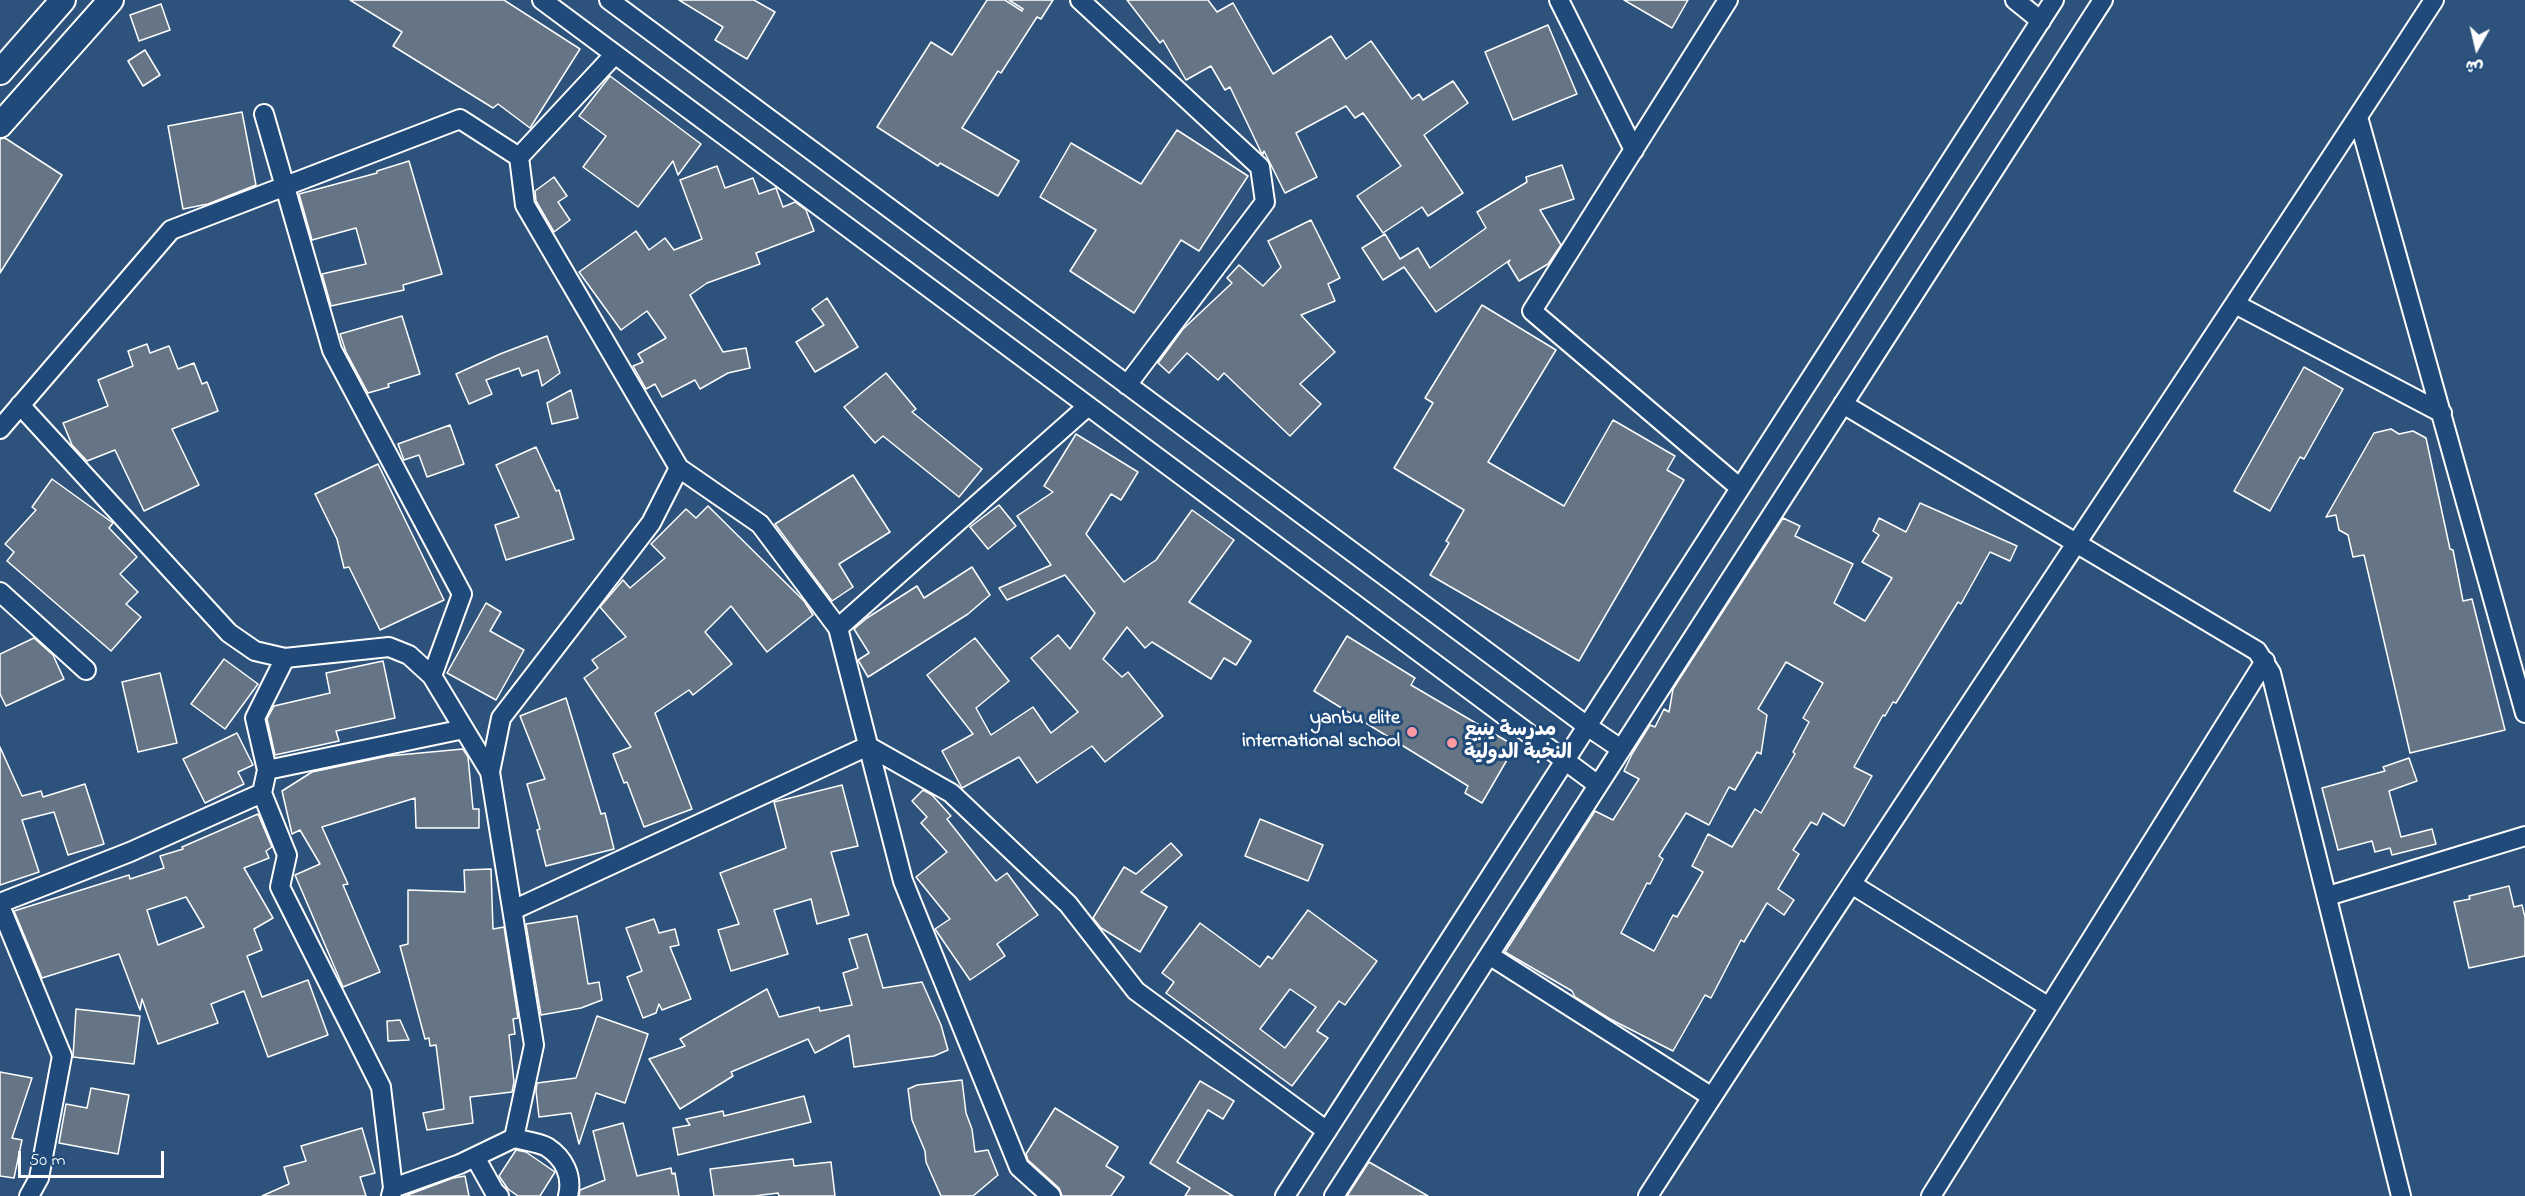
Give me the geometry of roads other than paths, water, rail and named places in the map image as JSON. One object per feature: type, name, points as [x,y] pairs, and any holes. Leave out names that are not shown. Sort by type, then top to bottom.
[{"type":"main road","points":[[0,72],[63,0]]},
{"type":"main road","points":[[0,125],[111,0]]},
{"type":"street","points":[[542,0],[1598,785]]},
{"type":"street","points":[[609,0],[1621,749]]},
{"type":"street","points":[[1080,0],[1260,167],[1265,202],[1127,385]]},
{"type":"street","points":[[1559,0],[1634,150]]},
{"type":"street","points":[[1728,0],[1532,311],[1740,488]]},
{"type":"street","points":[[2015,0],[2041,21]]},
{"type":"street","points":[[1285,1196],[2054,0]]},
{"type":"street","points":[[1334,1196],[2103,0]]},
{"type":"street","points":[[1648,1196],[2076,544],[2236,305],[2434,0]]},
{"type":"street","points":[[519,157],[615,54]]},
{"type":"street","points":[[264,114],[332,350],[462,594],[432,676]]},
{"type":"street","points":[[2358,117],[2525,713]]},
{"type":"street","points":[[0,429],[171,230],[460,119],[519,157]]},
{"type":"street","points":[[519,157],[525,205],[679,468],[760,524],[838,628],[903,881],[1019,1167],[1050,1196]]},
{"type":"street","points":[[2236,305],[2442,412]]},
{"type":"street","points":[[1843,404],[2258,651],[2271,673],[2402,1196]]},
{"type":"street","points":[[20,405],[229,633],[255,651],[285,658],[389,647],[409,655],[432,676],[490,772]]},
{"type":"street","points":[[838,628],[1088,406]]},
{"type":"street","points":[[514,1138],[534,1045],[490,772],[501,718],[651,523],[679,468]]},
{"type":"street","points":[[0,592],[86,670]]},
{"type":"street","points":[[285,658],[255,718],[267,770],[262,794],[287,855],[280,887],[381,1087],[392,1192],[476,1157],[514,1138],[546,1146],[563,1161],[569,1175],[568,1196]]},
{"type":"street","points":[[1931,1196],[2265,661]]},
{"type":"street","points":[[267,770],[464,729]]},
{"type":"street","points":[[513,910],[868,746]]},
{"type":"street","points":[[868,746],[951,793],[1068,904],[1136,991],[1327,1131]]},
{"type":"street","points":[[29,1196],[39,1178],[62,1056],[0,904],[130,852],[262,794]]},
{"type":"street","points":[[2328,896],[2525,836]]},
{"type":"street","points":[[1853,885],[2049,1007]]},
{"type":"street","points":[[1489,955],[1712,1097]]},
{"type":"street","points":[[476,1157],[499,1196]]},
{"type":"place","name":"yanbu elite international school","points":[[1412,732]]},
{"type":"place","name":"مدرسة ينبع النخبة الدولية","points":[[1452,743]]}]
